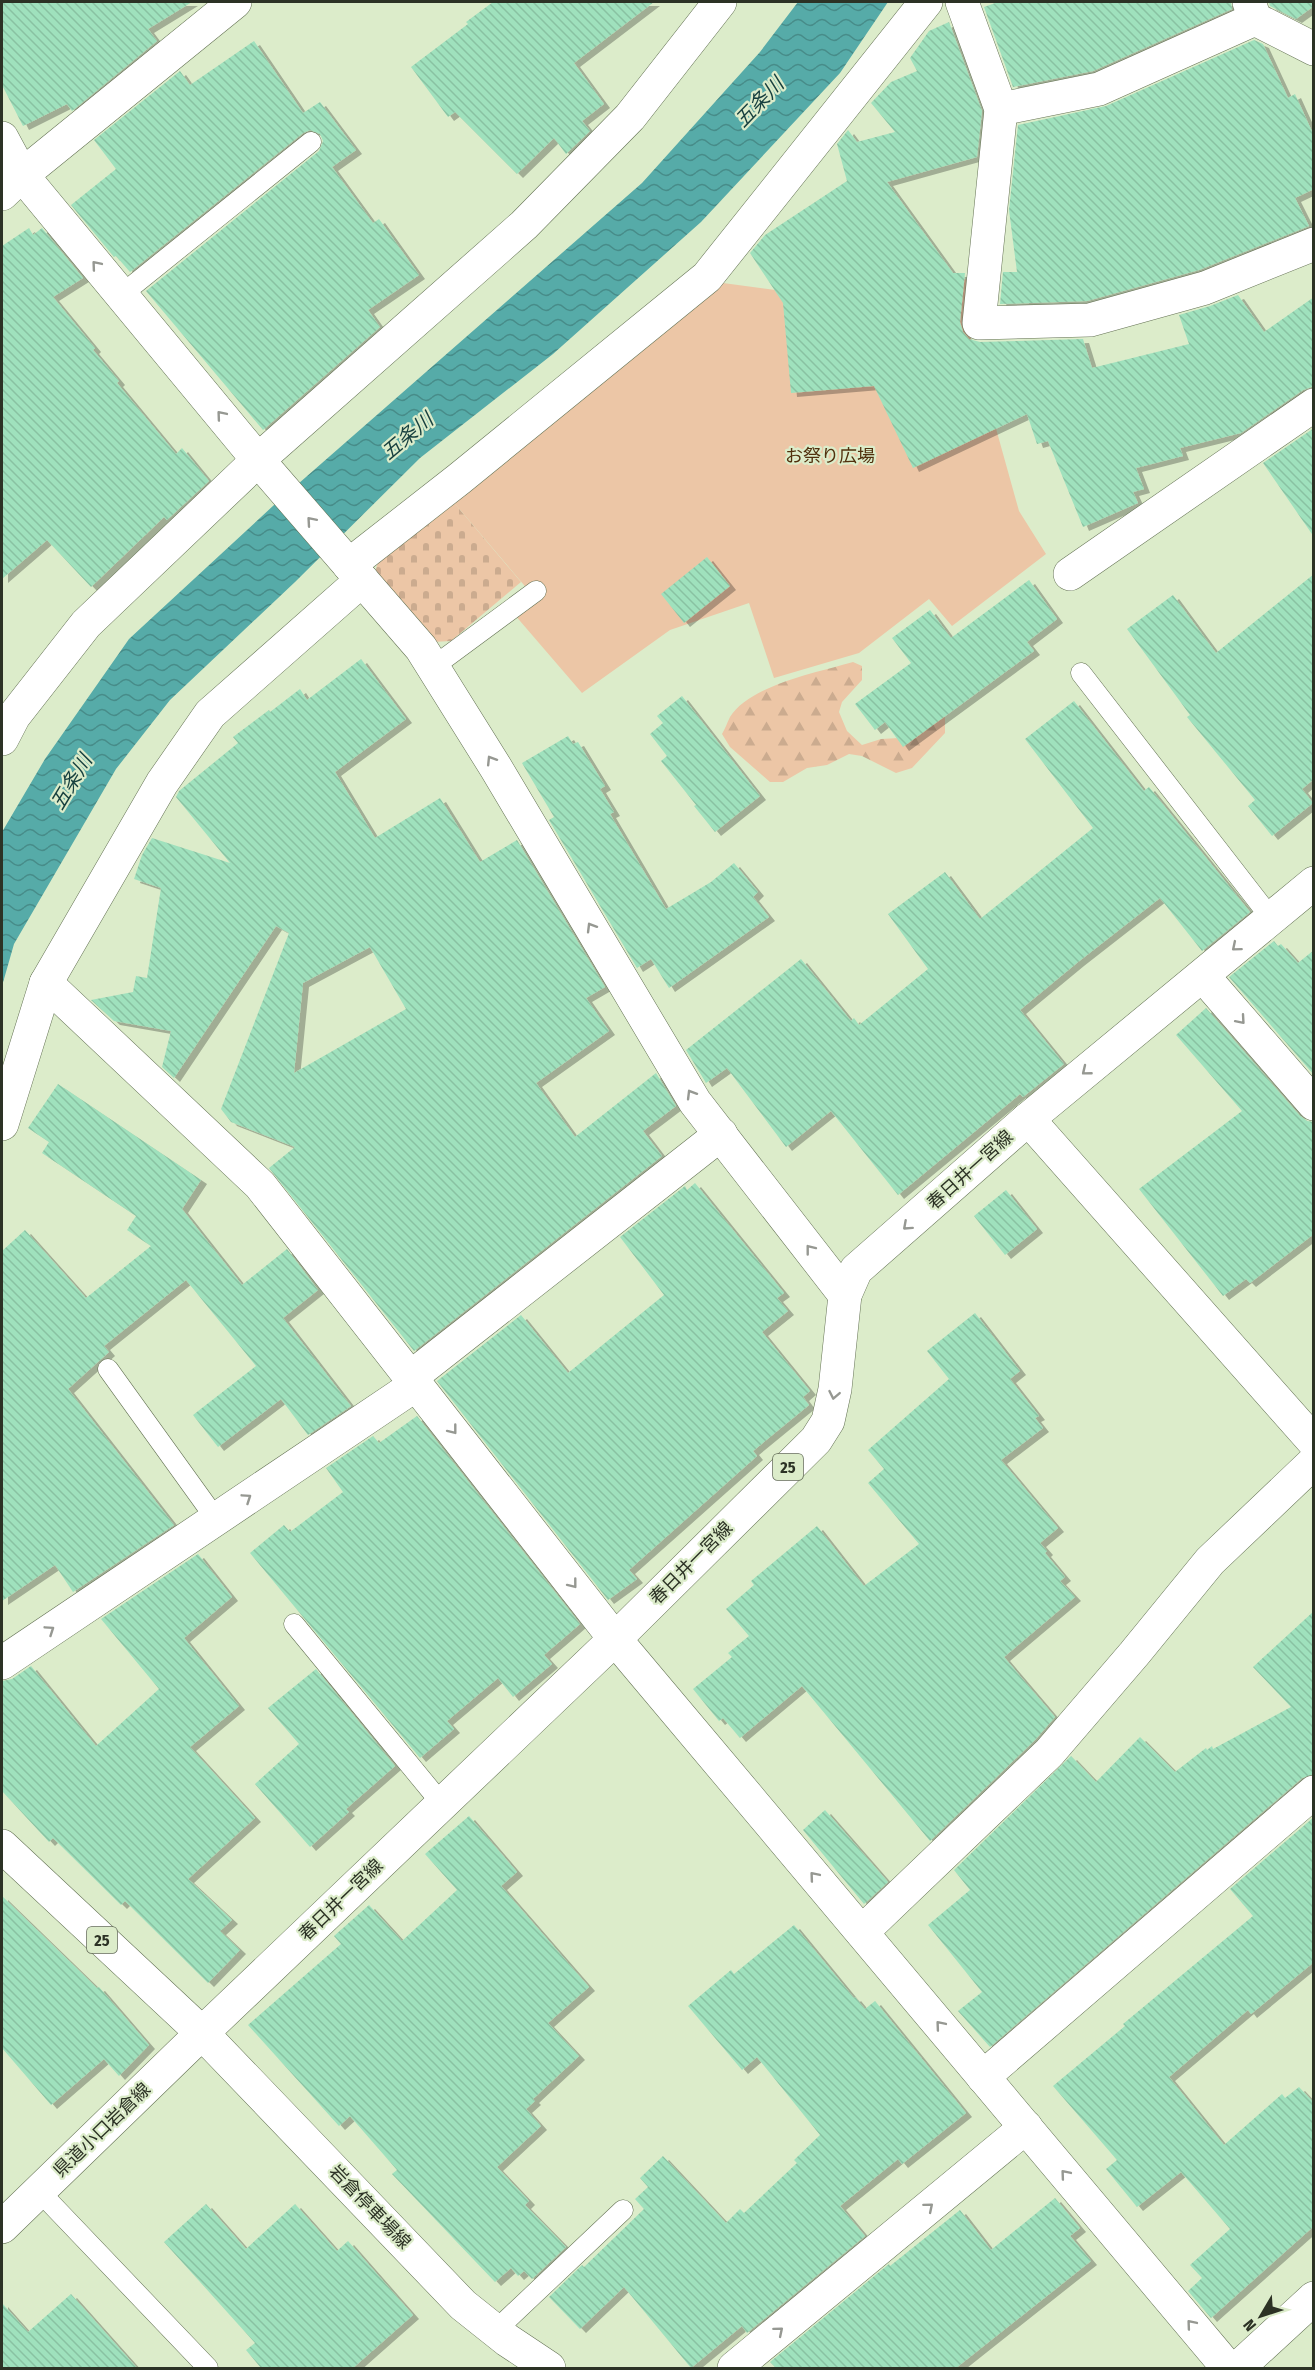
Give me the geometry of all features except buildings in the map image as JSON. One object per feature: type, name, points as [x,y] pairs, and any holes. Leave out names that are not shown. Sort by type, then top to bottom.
[{"type":"street","points":[[12,184],[235,2]]},
{"type":"street","points":[[2,739],[14,716],[86,624],[258,460],[524,225],[630,117],[720,2]]},
{"type":"street","points":[[2,1124],[46,983],[162,783],[210,714],[355,572],[468,471],[707,277],[926,2]]},
{"type":"street","points":[[962,2],[1001,109],[979,323],[1090,320],[1205,288],[1314,244]]},
{"type":"street","points":[[1001,109],[1099,89],[1252,10],[1314,49]]},
{"type":"street","points":[[2,138],[12,184],[121,295],[258,460],[421,648],[496,768],[695,1102],[845,1295]]},
{"type":"street","points":[[1070,574],[1314,405]]},
{"type":"street","name":"春日井一宮線","points":[[202,2033],[615,1639],[816,1440],[828,1421],[835,1389],[845,1295],[856,1270],[1028,1119],[1314,883]]},
{"type":"street","points":[[1203,976],[1314,1104]]},
{"type":"street","points":[[46,983],[260,1185],[615,1639],[1228,2368]]},
{"type":"street","points":[[1028,1119],[1314,1442]]},
{"type":"street","points":[[2,1663],[216,1519],[414,1380],[721,1134]]},
{"type":"street","points":[[862,1932],[1049,1753],[1210,1561],[1314,1462]]},
{"type":"street","points":[[983,2077],[1314,1792]]},
{"type":"street","name":"25","points":[[2,1846],[202,2033]]},
{"type":"street","name":"県道小口岩倉線","points":[[2,2227],[202,2033]]},
{"type":"street","name":"岩倉停車場線","points":[[202,2033],[463,2305],[495,2331],[549,2368]]},
{"type":"street","points":[[734,2368],[1026,2127]]},
{"type":"street","points":[[1238,2368],[1314,2298]]},
{"type":"lane","points":[[121,295],[311,142]]},
{"type":"lane","points":[[434,667],[536,591]]},
{"type":"lane","points":[[1081,673],[1271,918]]},
{"type":"lane","points":[[108,1368],[216,1519]]},
{"type":"lane","points":[[294,1624],[442,1804]]},
{"type":"lane","points":[[39,2191],[208,2368]]},
{"type":"lane","points":[[495,2331],[623,2210]]},
{"type":"green space","name":"お祭り広場","points":[[971,279],[966,321],[1019,511],[1046,554],[952,626],[929,599],[859,653],[774,678],[749,603],[670,630],[582,693],[514,614],[535,598],[450,498],[723,283],[783,291]]},
{"type":"green space","points":[[450,498],[521,582],[451,641],[432,642],[375,573],[380,554]]},
{"type":"green space","points":[[853,662],[862,666],[862,680],[842,702],[839,712],[847,731],[862,745],[881,739],[899,738],[937,708],[945,718],[945,733],[912,768],[896,773],[862,756],[849,754],[827,765],[807,768],[783,782],[770,782],[730,747],[722,734],[730,717],[753,696],[786,681]]},
{"type":"water","name":"五条川","points":[[798,2],[888,2],[840,73],[701,222],[553,354],[420,458],[295,582],[170,700],[116,769],[14,944],[2,986],[2,832],[45,759],[129,639],[274,505],[642,183],[760,52]]}]
